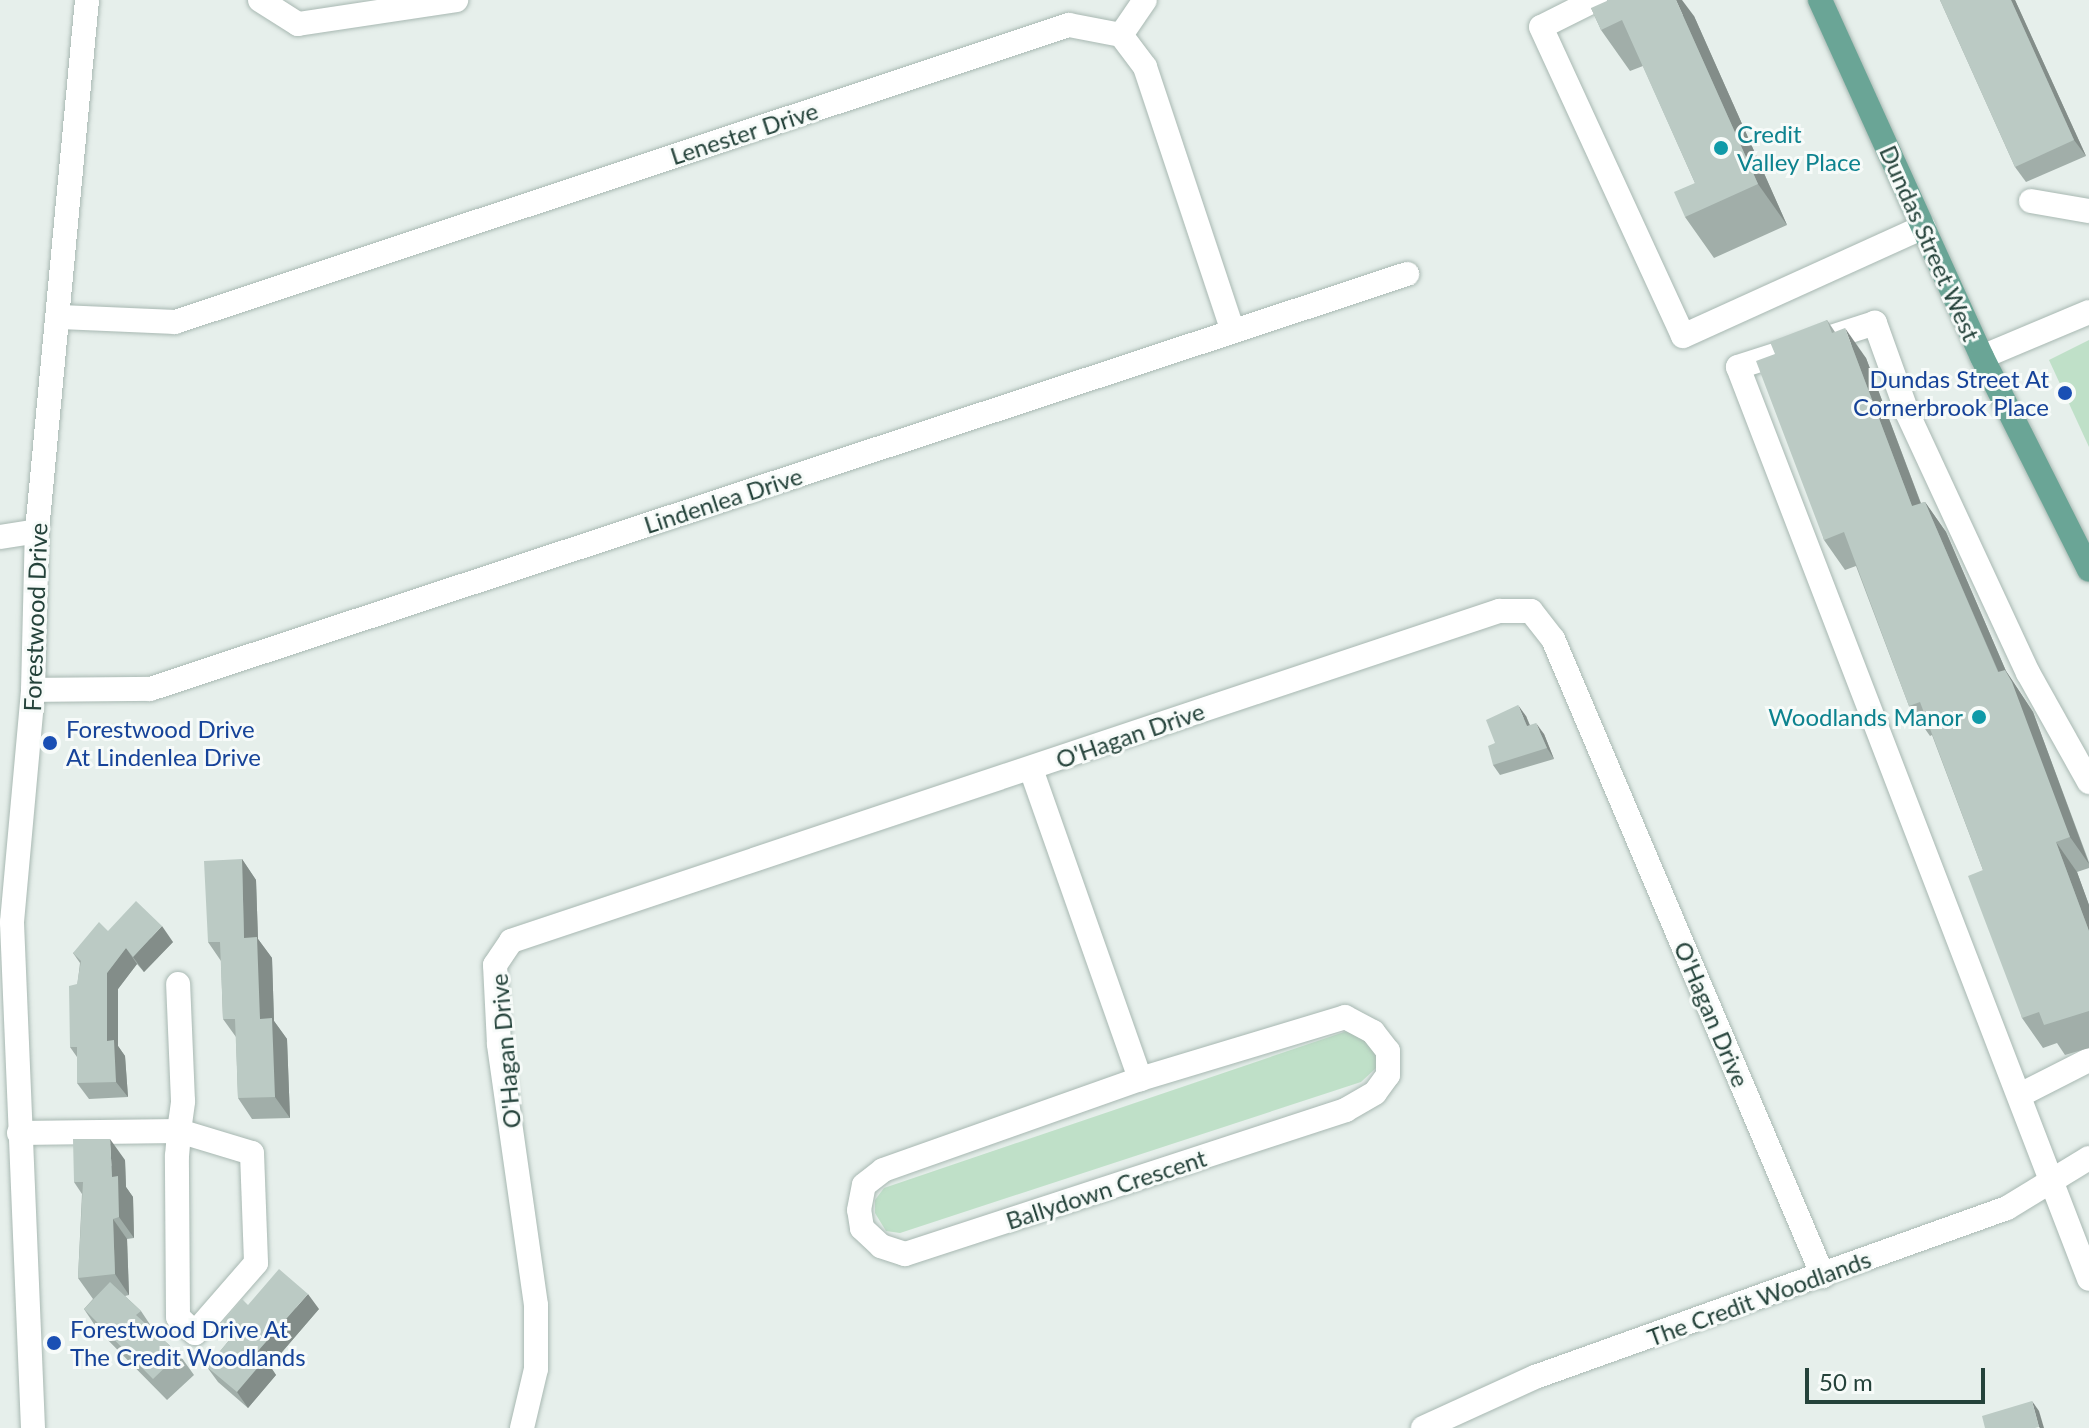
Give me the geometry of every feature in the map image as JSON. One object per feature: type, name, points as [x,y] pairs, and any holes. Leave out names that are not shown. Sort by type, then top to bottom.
[{"type":"main road","name":"Dundas Street West","points":[[1820,0],[1982,357],[2089,570]]},
{"type":"street","name":"Forestwood Drive","points":[[33,1428],[12,922],[33,690],[37,531],[61,317],[87,0]]},
{"type":"street","points":[[260,0],[298,24],[456,0]]},
{"type":"street","points":[[1145,0],[1121,35],[1145,67],[1233,331]]},
{"type":"street","points":[[1595,0],[1541,27],[1683,336],[1923,227]]},
{"type":"street","name":"Lenester Drive","points":[[61,317],[175,322],[1069,25],[1121,35]]},
{"type":"street","points":[[2031,201],[2089,211]]},
{"type":"street","name":"Lindenlea Drive","points":[[33,690],[150,689],[1407,274]]},
{"type":"street","points":[[1982,357],[2089,312]]},
{"type":"street","points":[[2089,782],[2015,646],[1907,412],[1875,323],[1738,367],[2089,1279]]},
{"type":"street","points":[[0,537],[37,531]]},
{"type":"street","name":"O'Hagan Drive","points":[[522,1428],[536,1369],[536,1305],[499,1044],[495,965],[511,941],[1499,611],[1531,611],[1553,639],[1823,1276]]},
{"type":"street","points":[[1031,769],[1140,1079]]},
{"type":"street","points":[[19,1133],[179,1131],[252,1153],[256,1263],[195,1333],[178,1317],[179,1131],[178,984]]},
{"type":"street","name":"Ballydown Crescent","points":[[1345,1017],[1373,1032],[1388,1051],[1388,1075],[1375,1093],[1346,1110],[905,1254],[881,1246],[862,1228],[859,1210],[864,1185],[883,1170],[1140,1079],[1345,1017]]},
{"type":"street","points":[[2020,1095],[2089,1060]]},
{"type":"street","name":"The Credit Woodlands","points":[[1423,1428],[1535,1377],[2007,1208],[2052,1184],[2089,1158]]},
{"type":"green space","points":[[2089,340],[2089,447],[2049,360]]},
{"type":"green space","points":[[1347,1031],[1364,1036],[1376,1050],[1376,1068],[1361,1082],[900,1233],[886,1231],[875,1213],[875,1200],[884,1188]]},
{"type":"building","name":"Credit Valley Place","points":[[1609,0],[1676,0],[1758,184],[1685,217],[1674,192],[1695,183],[1622,20],[1601,30],[1591,8]]},
{"type":"building","points":[[1940,0],[2011,0],[2074,140],[2015,167]]},
{"type":"building","name":"Woodlands Manor","points":[[1827,320],[1832,333],[1845,328],[1912,506],[1925,502],[1998,672],[2005,670],[2012,682],[2070,837],[2056,842],[2089,931],[2089,1011],[2044,1025],[2039,1012],[2022,1018],[1968,876],[1983,870],[1920,702],[1909,706],[1844,532],[1824,540],[1756,361],[1775,354],[1770,342]]},
{"type":"building","points":[[1518,705],[1527,726],[1536,723],[1547,748],[1493,765],[1488,746],[1495,743],[1486,720]]},
{"type":"building","points":[[242,859],[244,938],[257,937],[260,1019],[272,1018],[275,1097],[238,1098],[235,1019],[223,1019],[220,942],[208,942],[204,861]]},
{"type":"building","points":[[136,901],[162,926],[133,957],[126,948],[107,973],[107,1041],[114,1040],[116,1082],[77,1083],[77,1047],[70,1047],[69,986],[77,984],[81,961],[73,953],[99,922],[108,931]]},
{"type":"building","points":[[73,1139],[110,1139],[112,1177],[118,1176],[119,1217],[113,1219],[115,1274],[78,1278],[83,1182],[74,1182]]},
{"type":"building","points":[[279,1269],[308,1294],[257,1352],[265,1359],[237,1392],[207,1367],[231,1338],[223,1321],[242,1299],[248,1305]]},
{"type":"building","points":[[110,1282],[141,1311],[136,1315],[179,1354],[153,1379],[84,1309]]},
{"type":"building","points":[[2032,1401],[2039,1427],[1985,1428],[1982,1416]]},
{"type":"place","name":"Credit Valley Place","points":[[1721,148]]},
{"type":"place","name":"Dundas Street At Cornerbrook Place","points":[[2065,393]]},
{"type":"place","name":"Woodlands Manor","points":[[1979,717]]},
{"type":"place","name":"Forestwood Drive At Lindenlea Drive","points":[[50,743]]},
{"type":"place","name":"Forestwood Drive At The Credit Woodlands","points":[[54,1343]]}]
